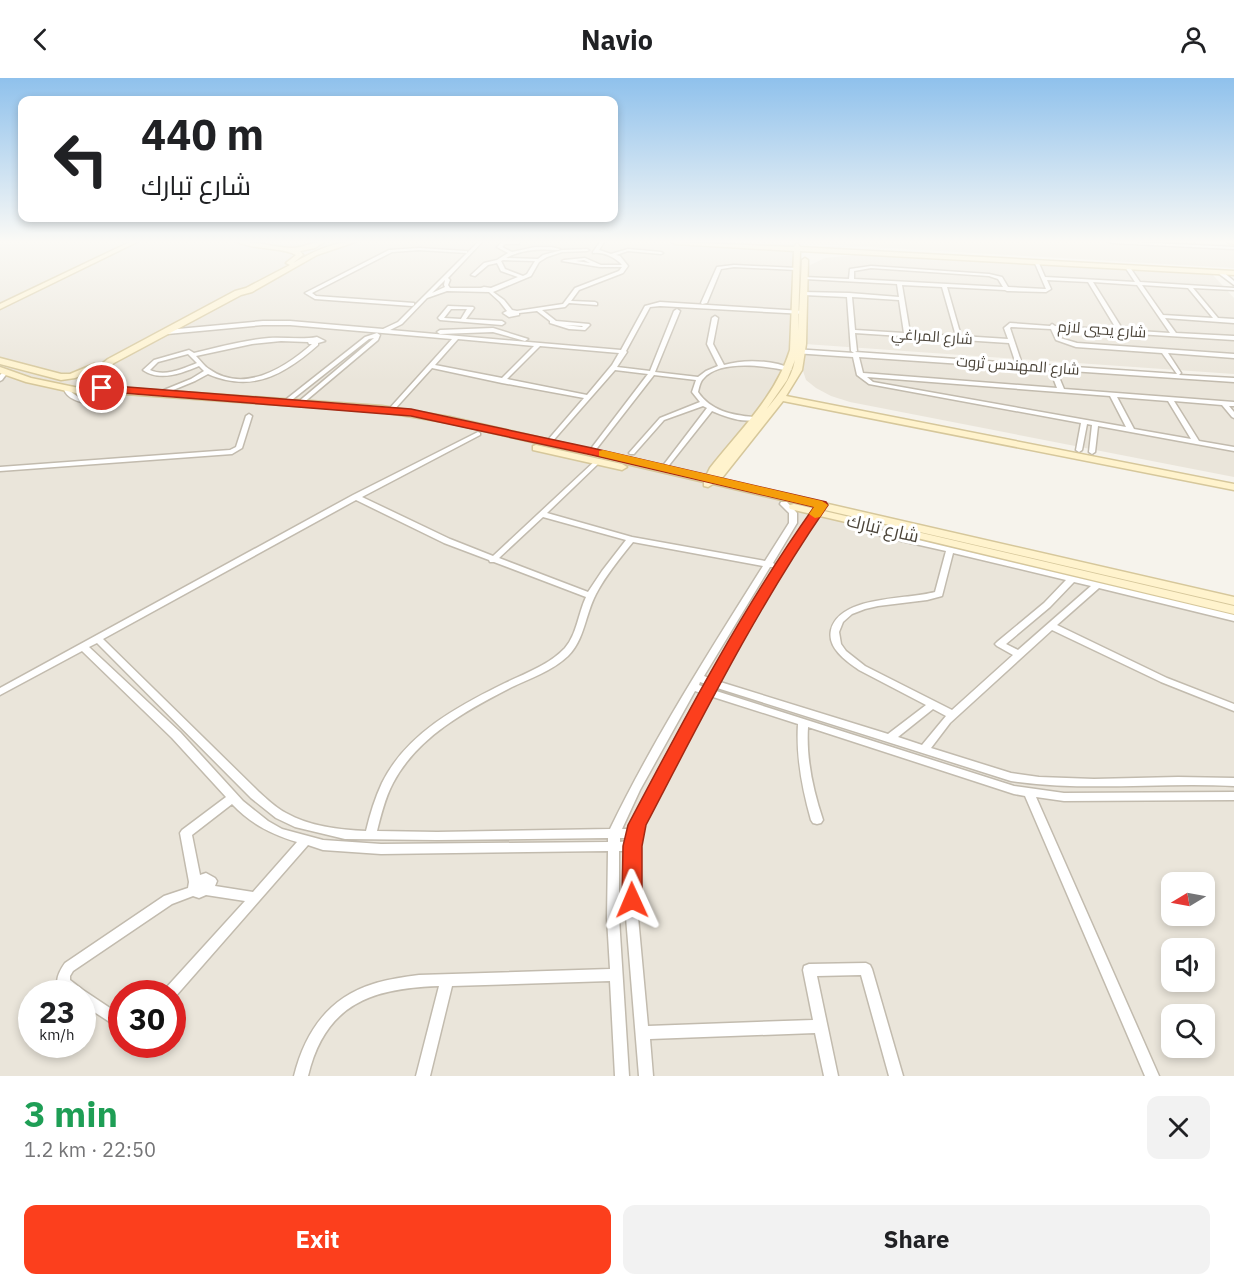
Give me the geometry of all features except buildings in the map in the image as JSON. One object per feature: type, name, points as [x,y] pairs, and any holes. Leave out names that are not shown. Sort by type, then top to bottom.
[{"type":"street","points":[[0,305],[35,289]]},
{"type":"street","points":[[238,293],[242,289]]},
{"type":"street","points":[[0,361],[66,377],[111,361],[238,293],[252,289]]},
{"type":"street","points":[[317,289],[308,293],[315,297],[412,304]]},
{"type":"street","points":[[390,328],[428,289]]},
{"type":"street","points":[[286,402],[367,338],[400,322],[434,289]]},
{"type":"street","points":[[425,298],[446,289]]},
{"type":"street","points":[[453,289],[496,289]]},
{"type":"street","points":[[492,290],[510,313],[515,315],[518,312],[561,306],[568,302],[578,289]]},
{"type":"street","points":[[704,303],[710,289]]},
{"type":"street","points":[[709,483],[723,471],[784,395],[798,370],[798,289]]},
{"type":"street","points":[[799,311],[804,289]]},
{"type":"street","points":[[900,289],[908,334]]},
{"type":"street","points":[[945,289],[959,338]]},
{"type":"street","points":[[985,289],[1046,291],[1049,289]]},
{"type":"street","points":[[1095,289],[1121,331]]},
{"type":"street","points":[[1141,289],[1174,334]]},
{"type":"street","points":[[1191,289],[1217,320]]},
{"type":"street","points":[[804,293],[901,298]]},
{"type":"street","points":[[849,295],[852,331],[860,375],[871,383],[1234,449]]},
{"type":"street","points":[[568,302],[595,304]]},
{"type":"street","points":[[549,442],[611,371],[625,350],[644,311],[650,305],[799,311]]},
{"type":"street","points":[[464,320],[471,308],[450,307],[441,318],[500,326],[525,339]]},
{"type":"street","points":[[539,310],[552,322],[562,328],[584,329],[587,324],[552,322]]},
{"type":"street","points":[[494,560],[595,456],[652,374],[677,311]]},
{"type":"street","points":[[440,332],[489,330],[500,326],[510,313]]},
{"type":"street","points":[[1161,316],[1234,321]]},
{"type":"street","points":[[715,318],[710,344],[722,367]]},
{"type":"street","points":[[178,325],[274,320],[440,332],[539,344],[625,350]]},
{"type":"street","points":[[167,332],[277,323],[380,333],[525,339],[625,350]]},
{"type":"street","name":"شارع يحيي لازم","points":[[1011,341],[1007,328],[1010,325],[1233,339]]},
{"type":"street","points":[[1052,326],[1058,339],[1076,345],[1234,356]]},
{"type":"street","name":"شارع المراغي","points":[[852,331],[1011,341]]},
{"type":"street","points":[[201,364],[168,374],[153,374],[146,370],[156,361],[186,352],[193,355],[208,371],[217,375],[247,380],[272,375],[297,360],[328,332]]},
{"type":"street","points":[[306,405],[380,333]]},
{"type":"street","points":[[392,410],[457,337]]},
{"type":"street","points":[[193,355],[261,340],[316,341]]},
{"type":"street","points":[[1011,341],[1018,362]]},
{"type":"street","points":[[502,381],[539,344]]},
{"type":"street","points":[[709,483],[714,470],[789,369],[799,349]]},
{"type":"street","name":"شارع المهندس ثروت","points":[[799,349],[1018,362],[1052,368],[1234,379]]},
{"type":"street","points":[[1164,351],[1178,373]]},
{"type":"street","name":"شارع المهندس ثروت","points":[[855,352],[1178,373],[1234,379]]},
{"type":"street","points":[[344,357],[353,358]]},
{"type":"street","name":"شارع تبارك","points":[[111,361],[86,379],[86,385],[110,390],[161,393],[182,390],[226,401],[306,405]]},
{"type":"street","points":[[753,419],[734,416],[707,405],[695,392],[699,380],[710,371],[722,367],[762,364],[789,369]]},
{"type":"street","points":[[431,366],[589,397]]},
{"type":"street","points":[[1052,368],[1061,390]]},
{"type":"street","points":[[182,390],[208,371]]},
{"type":"street","points":[[601,372],[652,374],[699,380]]},
{"type":"street","name":"شارع تبارك","points":[[2,373],[66,390],[118,398],[286,402],[366,411],[422,421],[478,434],[664,468],[709,483],[819,509],[1234,601]]},
{"type":"street","points":[[193,380],[217,375]]},
{"type":"street","points":[[860,375],[1234,404]]},
{"type":"street","points":[[962,382],[962,399]]},
{"type":"street","points":[[66,390],[72,396],[101,405],[102,408]]},
{"type":"street","points":[[1112,394],[1131,430]]},
{"type":"street","points":[[784,395],[1092,452],[1234,487]]},
{"type":"street","points":[[784,395],[1187,474],[1234,479]]},
{"type":"street","points":[[1169,398],[1197,442]]},
{"type":"street","points":[[1224,403],[1234,416]]},
{"type":"street","points":[[627,460],[662,418],[707,405]]},
{"type":"street","points":[[664,468],[707,405]]},
{"type":"street","name":"شارع تبارك","points":[[366,411],[392,410],[450,420],[549,442],[595,456]]},
{"type":"street","points":[[0,467],[227,453],[239,448],[249,416]]},
{"type":"street","points":[[1079,450],[1084,422]]},
{"type":"street","points":[[1092,452],[1095,424]]},
{"type":"street","points":[[0,692],[356,497],[478,434]]},
{"type":"street","name":"شارع تبارك","points":[[627,460],[784,504],[819,509],[860,522],[1234,610]]},
{"type":"street","points":[[356,497],[404,522],[494,560],[591,596]]},
{"type":"street","points":[[622,1076],[615,975],[614,833],[635,789],[696,682],[795,518],[784,504]]},
{"type":"street","points":[[646,1076],[632,916],[634,833],[710,687],[781,567],[819,509]]},
{"type":"street","points":[[542,513],[631,539],[781,567]]},
{"type":"street","points":[[860,522],[874,531],[1234,618]]},
{"type":"street","points":[[370,836],[380,796],[396,767],[416,743],[445,720],[530,675],[568,650],[591,596],[631,539]]},
{"type":"street","points":[[950,550],[939,594],[854,608],[842,615],[836,625],[835,635],[838,646],[848,658],[953,715]]},
{"type":"street","points":[[1018,654],[1000,644],[1047,606],[1072,579]]},
{"type":"street","points":[[924,750],[934,735],[953,715],[1033,640],[1097,586]]},
{"type":"street","points":[[1052,626],[1184,689],[1234,708]]},
{"type":"street","points":[[1017,632],[1033,640]]},
{"type":"street","points":[[98,639],[262,801],[280,815],[299,824],[321,831],[370,836],[573,841],[632,846]]},
{"type":"street","points":[[83,647],[176,735],[248,812],[279,832],[305,841],[323,845],[381,849],[573,841],[614,833],[634,833]]},
{"type":"street","points":[[696,682],[803,722],[984,782],[1029,793],[1064,797],[1234,796]]},
{"type":"street","points":[[710,687],[889,739],[981,769],[1023,779],[1061,783],[1234,782]]},
{"type":"street","points":[[889,739],[932,705]]},
{"type":"street","points":[[803,722],[804,767],[817,820]]},
{"type":"street","points":[[1023,779],[1152,1076]]},
{"type":"street","points":[[233,797],[186,833],[194,886],[199,893],[206,890],[255,897]]},
{"type":"street","points":[[248,812],[262,801]]},
{"type":"street","points":[[182,980],[305,841]]},
{"type":"street","points":[[64,980],[69,967],[168,900],[194,886]]},
{"type":"street","points":[[831,1076],[808,970],[865,968],[896,1076]]},
{"type":"street","points":[[301,1076],[303,1062],[317,1034],[337,1010],[362,993],[388,986],[447,981],[615,975]]},
{"type":"street","points":[[423,1076],[447,981]]},
{"type":"street","points":[[642,1033],[820,1026]]},
{"type":"shaded area","points":[[0,289],[797,289],[795,363],[769,405],[709,483],[795,503],[805,508],[1234,607],[1234,1076],[0,1076]]},
{"type":"shaded area","points":[[806,289],[1225,289],[1234,298],[1234,374],[805,344]]},
{"type":"shaded area","points":[[812,353],[1234,383],[1234,477],[850,402],[831,396],[806,380],[803,371],[805,355]]},
{"type":"slow traffic","points":[[603,454],[822,505],[815,514]]},
{"type":"route","points":[[102,388],[411,412],[592,451],[822,505],[797,540],[712,682],[637,825],[632,846],[632,900]]}]
